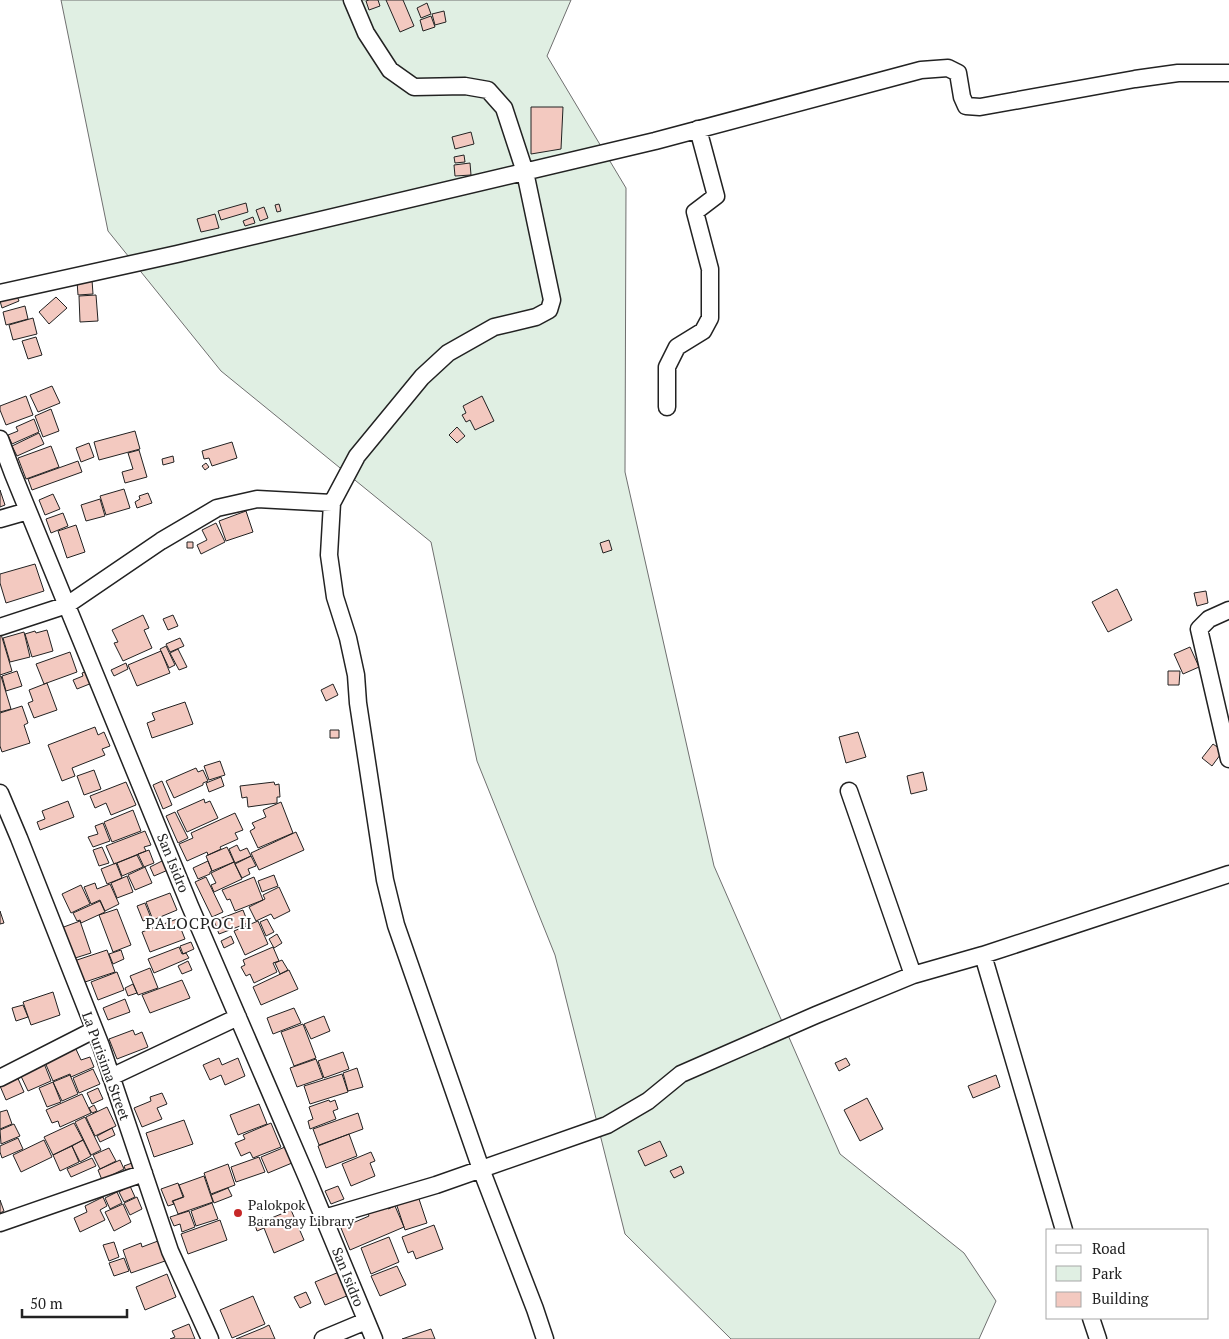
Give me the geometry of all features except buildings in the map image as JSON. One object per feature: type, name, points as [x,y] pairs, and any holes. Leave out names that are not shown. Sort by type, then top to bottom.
[{"type":"street","points":[[352,0],[366,33],[390,70],[414,87],[465,86],[488,90],[504,108],[524,172],[552,300],[549,310],[536,317],[494,327],[448,353],[422,377],[357,456],[332,503],[328,555],[335,597],[348,638],[356,675],[358,703],[385,880],[396,926],[481,1169],[545,1339]]},
{"type":"street","points":[[0,293],[176,254],[524,172],[698,129],[921,70],[948,68],[958,72],[962,97],[966,106],[980,107],[1170,75],[1229,74]]},
{"type":"street","points":[[667,407],[667,367],[677,347],[703,331],[710,318],[710,269],[695,212],[716,196],[698,129]]},
{"type":"street","name":"San Isidro","points":[[0,439],[190,906],[374,1339]]},
{"type":"street","points":[[0,627],[67,605],[161,541],[216,508],[257,499],[332,503]]},
{"type":"street","points":[[0,519],[28,511]]},
{"type":"street","points":[[1229,610],[1209,619],[1199,629],[1229,759]]},
{"type":"street","points":[[849,791],[913,975]]},
{"type":"street","name":"La Purisima Street","points":[[0,792],[94,1030],[170,1250],[210,1339]]},
{"type":"street","points":[[324,1218],[436,1185],[607,1125],[648,1101],[680,1074],[913,975],[983,955],[1229,874]]},
{"type":"street","points":[[983,955],[1064,1229]]},
{"type":"street","points":[[111,1077],[238,1017]]},
{"type":"street","points":[[0,1078],[94,1030]]},
{"type":"street","points":[[0,1224],[144,1173]]},
{"type":"street","points":[[1091,1319],[1098,1339]]},
{"type":"street","points":[[323,1339],[366,1321]]},
{"type":"green space","points":[[61,0],[571,0],[547,56],[626,188],[625,472],[714,866],[840,1154],[964,1253],[996,1301],[979,1339],[731,1339],[625,1234],[555,955],[477,761],[431,542],[221,371],[108,231]]},
{"type":"place","name":"Palokpok Barangay Library","points":[[238,1213]]},
{"type":"district","name":"PALOCPOC II","points":[[199,923]]}]
